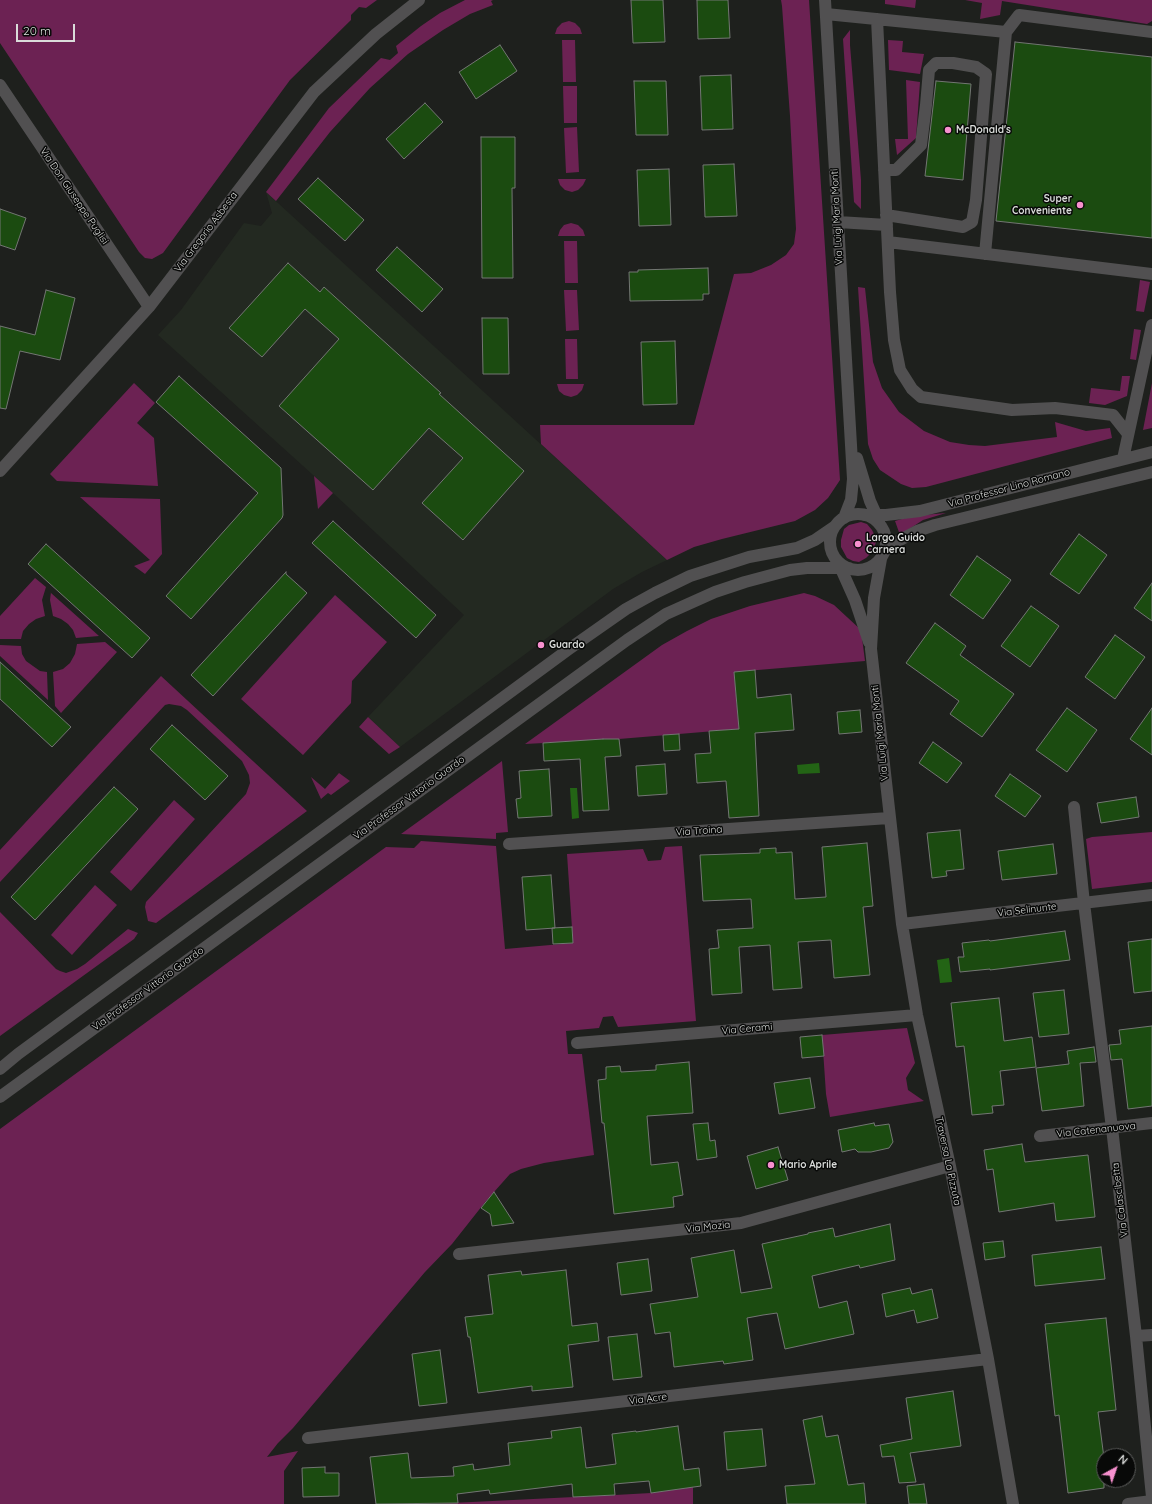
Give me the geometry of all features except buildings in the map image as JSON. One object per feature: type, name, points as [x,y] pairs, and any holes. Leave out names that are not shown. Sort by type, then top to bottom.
[{"type":"street","name":"Via Gregorio Asbesta","points":[[0,471],[149,307],[314,92],[376,34],[419,0]]},
{"type":"street","name":"Via Luigi Maria Monti","points":[[825,0],[850,434]]},
{"type":"street","points":[[826,14],[1006,32]]},
{"type":"street","points":[[985,254],[1006,32],[1019,15],[1152,32]]},
{"type":"street","points":[[877,19],[886,220],[893,331],[900,370],[912,389],[921,397],[1012,410],[1054,408],[1113,415],[1134,408]]},
{"type":"street","points":[[838,222],[886,220],[963,227],[972,222],[976,200],[986,74],[976,67],[953,63],[936,63],[929,70],[920,146],[896,170],[884,170]]},
{"type":"street","name":"Via Don Giuseppe Puglisi","points":[[0,86],[149,307]]},
{"type":"street","points":[[888,242],[1152,274]]},
{"type":"street","points":[[1123,459],[1152,325]]},
{"type":"street","points":[[1113,415],[1128,434]]},
{"type":"street","points":[[844,518],[851,500],[853,479],[850,434]]},
{"type":"street","points":[[850,434],[873,518],[884,532],[886,540],[874,598],[871,648]]},
{"type":"street","name":"Via Professor Lino Romano","points":[[873,518],[920,511],[1152,452]]},
{"type":"street","name":"Via Professor Lino Romano","points":[[883,553],[918,530],[1152,472]]},
{"type":"street","points":[[0,1069],[18,1054],[626,609],[690,576],[749,557],[797,548],[815,540],[844,518],[858,514],[873,518]]},
{"type":"street","points":[[834,527],[830,540],[833,554],[842,565],[871,648]]},
{"type":"street","points":[[842,565],[862,570],[876,564],[883,553]]},
{"type":"street","name":"Via Professor Vittorio Guardo","points":[[0,1097],[627,640],[666,614],[715,592],[745,582],[790,570],[842,565]]},
{"type":"street","name":"Via Luigi Maria Monti","points":[[871,648],[889,818]]},
{"type":"street","name":"Via Calascibetta","points":[[1074,807],[1084,903],[1136,1336],[1152,1497]]},
{"type":"street","name":"Via Troina","points":[[509,844],[889,818]]},
{"type":"street","name":"Traversa La Pizzuta","points":[[889,818],[902,924],[917,1015],[950,1166],[988,1359],[1013,1504]]},
{"type":"street","name":"Via Selinunte","points":[[902,924],[1152,895]]},
{"type":"street","name":"Via Cerami","points":[[577,1043],[917,1015]]},
{"type":"street","points":[[0,1065],[18,1054]]},
{"type":"street","name":"Via Catenanuova","points":[[1040,1136],[1152,1124]]},
{"type":"street","name":"Via Mozia","points":[[459,1254],[741,1223],[950,1166]]},
{"type":"street","points":[[1136,1336],[1152,1334]]},
{"type":"street","name":"Via Acre","points":[[308,1438],[988,1359]]},
{"type":"street","points":[[1128,1504],[1152,1501]]},
{"type":"shaded area","points":[[0,0],[377,0],[366,8],[359,7],[351,15],[351,20],[290,80],[163,253],[152,259],[145,258],[139,252],[0,43]]},
{"type":"shaded area","points":[[465,0],[493,0],[491,1],[493,5],[470,14],[408,54],[370,88],[330,132],[276,201],[266,192],[329,108],[381,58],[390,60],[398,53],[396,46],[421,26],[440,13]]},
{"type":"shaded area","points":[[781,0],[809,0],[840,480],[828,498],[815,510],[795,521],[694,547],[667,560],[541,444],[540,425],[694,425],[734,274],[751,273],[771,265],[786,255],[794,244],[796,229],[790,116]]},
{"type":"shaded area","points":[[885,0],[916,0],[915,8],[885,4]]},
{"type":"shaded area","points":[[965,0],[1152,0],[1152,21],[1147,24],[1002,1],[1000,15],[980,19],[982,3]]},
{"type":"shaded area","points":[[569,21],[575,23],[580,28],[582,34],[555,34],[557,28],[562,23]]},
{"type":"shaded area","points":[[850,30],[861,180],[861,209],[854,202],[843,39]]},
{"type":"shaded area","points":[[562,40],[575,40],[576,82],[563,82]]},
{"type":"shaded area","points":[[888,40],[903,41],[902,52],[924,54],[920,74],[889,70]]},
{"type":"shaded area","points":[[906,80],[920,82],[916,138],[897,155],[895,139],[908,139]]},
{"type":"shaded area","points":[[563,86],[577,86],[577,123],[564,123]]},
{"type":"shaded area","points":[[577,127],[579,172],[566,173],[564,128]]},
{"type":"shaded area","points":[[558,179],[586,179],[578,190],[572,192],[565,190],[560,185]]},
{"type":"shaded area","points":[[266,192],[667,560],[642,572],[613,589],[400,747],[368,717],[464,615],[333,493],[158,335],[181,310],[244,223],[261,226],[272,213]]},
{"type":"shaded area","points":[[571,223],[578,225],[583,230],[585,236],[558,236],[564,225]]},
{"type":"shaded area","points":[[564,241],[577,241],[578,283],[565,283]]},
{"type":"shaded area","points":[[1140,280],[1150,282],[1144,312],[1136,311]]},
{"type":"shaded area","points":[[858,287],[865,288],[873,362],[882,388],[899,412],[924,431],[950,442],[985,446],[1057,437],[1055,422],[1086,431],[1110,428],[1112,438],[926,487],[912,488],[901,484],[880,470],[873,459],[868,444]]},
{"type":"shaded area","points":[[564,290],[577,290],[579,330],[566,331]]},
{"type":"shaded area","points":[[1134,329],[1141,330],[1136,360],[1130,359]]},
{"type":"shaded area","points":[[565,339],[577,339],[578,379],[566,379]]},
{"type":"shaded area","points":[[1122,376],[1130,376],[1127,396],[1105,405],[1089,403],[1091,388],[1120,391]]},
{"type":"shaded area","points":[[134,383],[155,403],[137,423],[154,438],[158,486],[57,481],[50,474]]},
{"type":"shaded area","points":[[1152,383],[1152,428],[1143,430]]},
{"type":"shaded area","points":[[557,384],[584,384],[582,390],[577,395],[571,397],[564,395],[559,391]]},
{"type":"shaded area","points":[[314,476],[333,493],[318,509]]},
{"type":"shaded area","points":[[80,497],[160,499],[162,554],[145,574],[134,566],[150,560]]},
{"type":"shaded area","points":[[946,513],[923,520],[900,535],[895,521],[912,516]]},
{"type":"shaded area","points":[[861,522],[867,524],[872,530],[876,542],[871,553],[859,562],[847,558],[841,547],[841,540],[844,529],[849,525]]},
{"type":"shaded area","points":[[35,578],[46,587],[42,600],[45,616],[36,619],[29,624],[23,631],[21,639],[0,639],[0,616]]},
{"type":"shaded area","points":[[51,592],[99,636],[76,638],[73,630],[68,624],[53,616],[50,600]]},
{"type":"shaded area","points":[[804,593],[815,596],[834,605],[861,630],[865,661],[734,672],[739,729],[619,739],[525,744],[662,645],[687,631],[711,619],[750,606]]},
{"type":"shaded area","points":[[335,595],[387,642],[352,681],[351,703],[303,755],[241,699]]},
{"type":"shaded area","points":[[105,642],[117,652],[61,713],[55,706],[53,672],[63,669],[70,663],[75,654],[77,644]]},
{"type":"shaded area","points":[[0,645],[21,646],[22,654],[26,661],[40,671],[47,672],[48,700],[0,656]]},
{"type":"shaded area","points":[[161,676],[307,811],[156,923],[148,921],[145,907],[146,902],[246,794],[250,783],[249,775],[242,761],[187,710],[181,706],[169,704],[165,705],[0,882],[0,850]]},
{"type":"shaded area","points":[[368,717],[400,747],[389,754],[359,727]]},
{"type":"shaded area","points":[[502,761],[508,832],[496,833],[496,839],[401,834]]},
{"type":"shaded area","points":[[819,763],[820,773],[798,774],[797,765]]},
{"type":"shaded area","points":[[339,773],[350,781],[331,795],[328,793],[321,799],[311,777],[325,789]]},
{"type":"shaded area","points":[[570,788],[577,788],[579,818],[572,819]]},
{"type":"shaded area","points":[[174,800],[195,819],[131,891],[110,872]]},
{"type":"shaded area","points":[[1152,832],[1152,882],[1092,889],[1086,839],[1092,837]]},
{"type":"shaded area","points":[[421,841],[496,846],[505,949],[573,943],[567,854],[643,849],[648,861],[661,860],[665,847],[682,846],[696,1021],[618,1027],[613,1016],[603,1017],[599,1028],[566,1031],[568,1054],[582,1054],[594,1155],[544,1163],[521,1169],[510,1174],[486,1201],[452,1244],[425,1272],[267,1457],[298,1451],[284,1471],[284,1504],[0,1504],[0,1129],[386,847],[414,848]]},
{"type":"shaded area","points":[[95,885],[117,905],[72,955],[51,935]]},
{"type":"shaded area","points":[[0,912],[56,969],[66,973],[85,964],[128,929],[138,933],[134,939],[0,1036]]},
{"type":"shaded area","points":[[949,958],[952,982],[940,983],[937,960]]},
{"type":"shaded area","points":[[907,1028],[915,1063],[906,1078],[908,1090],[924,1101],[830,1117],[826,1094],[822,1035]]},
{"type":"shaded area","points":[[693,1487],[693,1504],[431,1504],[651,1493]]},
{"type":"place","name":"McDonald's","points":[[948,130]]},
{"type":"place","name":"Super Conveniente","points":[[1080,205]]},
{"type":"place","name":"Largo Guido Carnera","points":[[858,544]]},
{"type":"place","name":"Guardo","points":[[541,645]]},
{"type":"place","name":"Mario Aprile","points":[[771,1165]]}]
